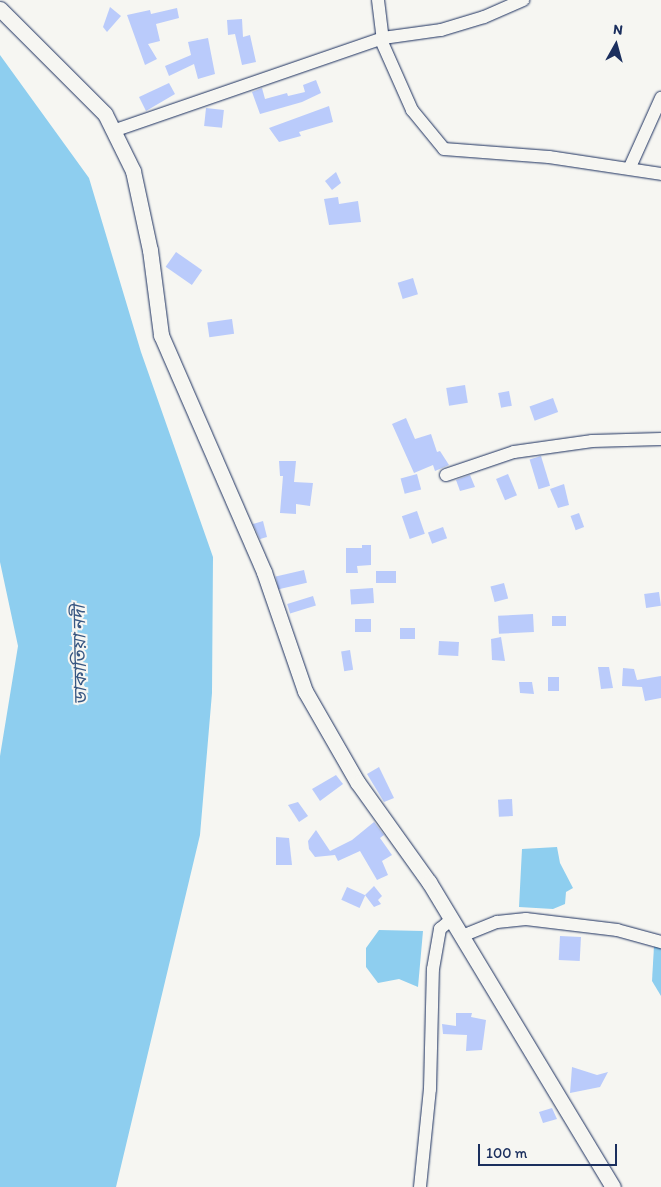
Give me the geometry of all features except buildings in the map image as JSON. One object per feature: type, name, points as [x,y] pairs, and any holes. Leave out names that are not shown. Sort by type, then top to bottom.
[{"type":"main road","points":[[0,9],[105,114],[133,171],[150,250],[162,335],[264,572],[305,691],[358,783],[452,919],[613,1187]]},
{"type":"street","points":[[378,0],[382,39],[412,110],[444,149],[630,167],[661,174]]},
{"type":"street","points":[[113,130],[382,39],[441,30],[484,17],[523,0]]},
{"type":"street","points":[[630,167],[661,98]]},
{"type":"street","points":[[446,475],[514,452],[592,441],[661,439]]},
{"type":"street","points":[[420,1187],[430,1089],[433,969],[440,929],[452,919]]},
{"type":"street","points":[[462,936],[498,922],[526,919],[617,930],[661,942]]},
{"type":"water","name":"ডাকাতিয়া নদী","points":[[0,55],[89,178],[141,352],[213,557],[212,693],[200,835],[116,1187],[0,1187],[0,756],[18,646],[0,562]]},
{"type":"water","points":[[557,847],[560,863],[573,888],[566,892],[565,904],[553,909],[519,907],[522,849]]},
{"type":"water","points":[[379,930],[423,931],[418,987],[399,979],[378,983],[366,967],[366,948]]},
{"type":"water","points":[[654,946],[661,947],[661,996],[652,981]]}]
